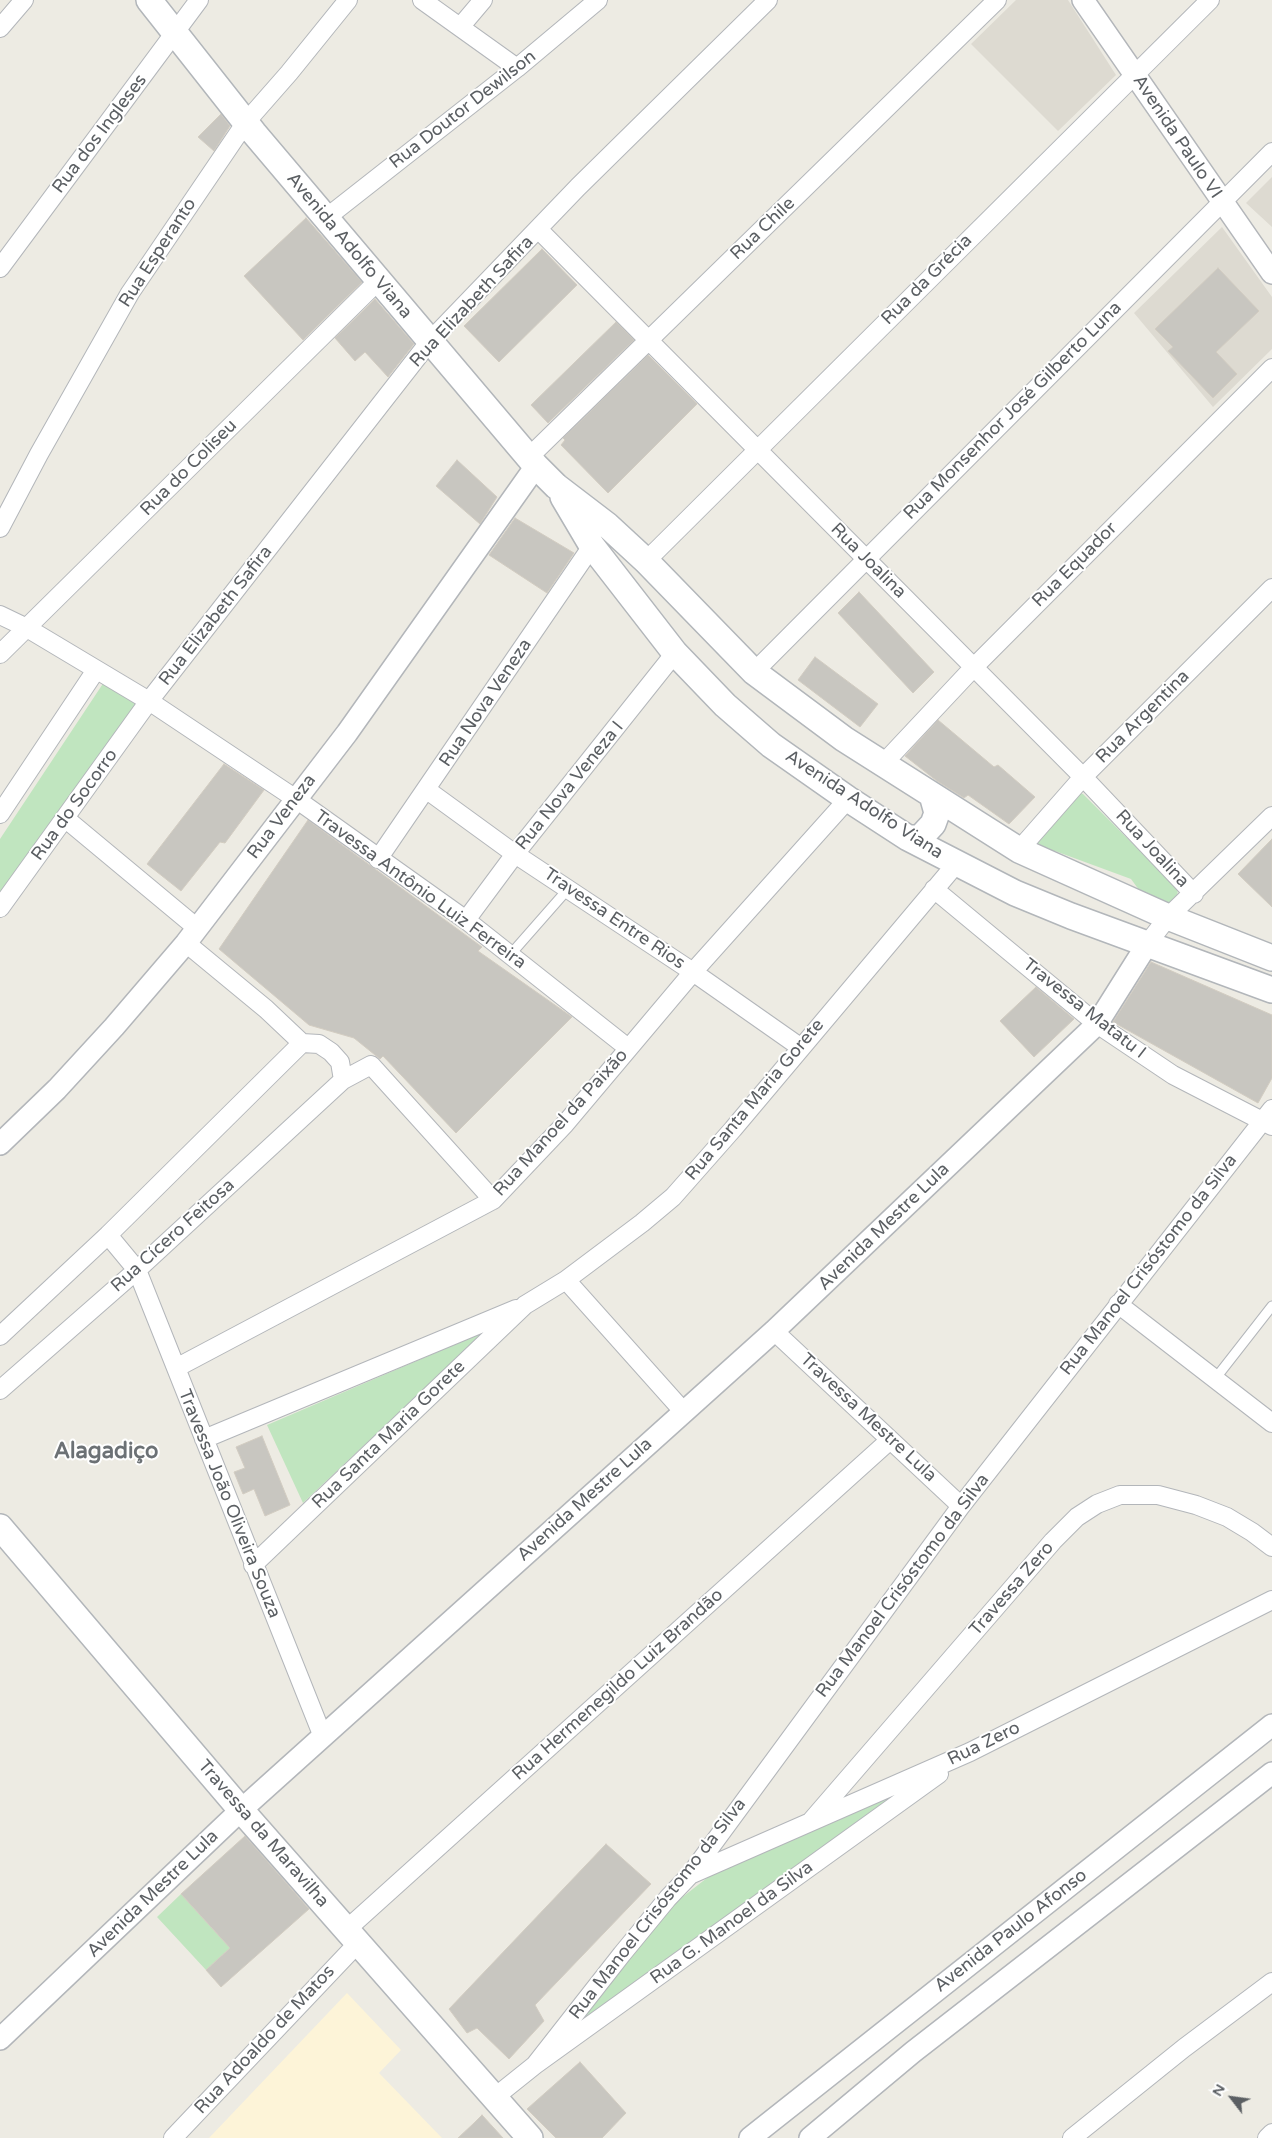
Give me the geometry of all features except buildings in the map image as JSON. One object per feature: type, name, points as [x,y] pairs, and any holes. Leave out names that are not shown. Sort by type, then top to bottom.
[{"type":"main road","name":"Avenida Adolfo Viana","points":[[149,0],[246,122],[378,281],[533,461],[556,486],[607,525],[646,561],[754,672],[882,765],[1019,850],[1168,917],[1272,958]]},
{"type":"main road","name":"Avenida Adolfo Viana","points":[[556,486],[592,546],[668,644],[726,706],[771,745],[848,800],[908,838],[1016,893],[1072,916],[1272,990]]},
{"type":"main road","points":[[668,644],[666,618],[671,614],[684,610],[699,615]]},
{"type":"main road","points":[[908,838],[920,838],[933,824],[936,813],[932,796]]},
{"type":"main road","name":"Travessa da Maravilha","points":[[0,1527],[241,1810],[496,2097],[530,2138]]},
{"type":"street","points":[[0,28],[24,0]]},
{"type":"street","name":"Rua dos Ingleses","points":[[1,266],[199,0]]},
{"type":"street","name":"Rua Esperanto","points":[[0,528],[39,454],[130,293],[246,122],[289,73],[348,0]]},
{"type":"street","points":[[422,0],[461,26],[517,68]]},
{"type":"street","points":[[461,26],[483,0]]},
{"type":"street","name":"Rua Doutor Dewilson","points":[[326,218],[517,68],[598,0]]},
{"type":"street","name":"Rua Elizabeth Safira","points":[[149,702],[430,341],[539,230],[578,187],[768,0]]},
{"type":"street","name":"Rua Chile","points":[[533,461],[649,340],[997,0]]},
{"type":"street","name":"Avenida Paulo VI","points":[[1083,0],[1221,202],[1272,273]]},
{"type":"street","name":"Rua da Grécia","points":[[646,561],[1210,0]]},
{"type":"street","name":"Rua Monsenhor José Gilberto Luna","points":[[754,672],[1272,152]]},
{"type":"street","name":"Rua Joalina","points":[[539,230],[1083,777],[1194,894]]},
{"type":"street","name":"Rua do Coliseu","points":[[0,654],[378,281]]},
{"type":"street","name":"Rua Equador","points":[[882,765],[973,668],[1272,368]]},
{"type":"street","name":"Rua Veneza","points":[[0,1144],[57,1089],[114,1027],[192,936],[347,733],[533,461]]},
{"type":"street","name":"Rua Nova Veneza","points":[[378,860],[592,546]]},
{"type":"street","name":"Rua Argentina","points":[[1019,850],[1083,777],[1272,588]]},
{"type":"street","name":"Travessa Antônio Luiz Ferreira","points":[[0,615],[28,628],[149,702],[296,799],[378,860],[466,920],[628,1048]]},
{"type":"street","name":"Rua Nova Veneza I","points":[[466,920],[668,644]]},
{"type":"street","points":[[0,814],[96,670]]},
{"type":"street","name":"Rua do Socorro","points":[[0,908],[149,702]]},
{"type":"street","name":"Travessa Entre Rios","points":[[427,790],[515,854],[693,972],[800,1046]]},
{"type":"street","name":"Rua Manoel da Paixão","points":[[176,1368],[493,1200],[565,1124],[693,972],[848,800]]},
{"type":"street","points":[[1148,943],[1168,917],[1194,894],[1272,816]]},
{"type":"street","points":[[66,819],[192,936],[302,1043],[319,1044],[331,1052],[340,1062],[343,1080]]},
{"type":"street","name":"Rua Santa Maria Gorete","points":[[204,1439],[525,1305],[566,1280],[642,1223],[672,1197],[733,1129],[800,1046],[956,864]]},
{"type":"street","name":"Travessa Matatu I","points":[[934,889],[1097,1024],[1173,1075],[1269,1119]]},
{"type":"street","name":"Avenida Mestre Lula","points":[[0,2039],[241,1810],[774,1331],[1097,1024],[1148,943]]},
{"type":"street","points":[[0,1336],[108,1236],[302,1043]]},
{"type":"street","name":"Rua Cícero Feitosa","points":[[0,1390],[137,1270],[343,1080],[371,1065],[493,1200]]},
{"type":"street","name":"Rua Manoel Crisóstomo da Silva","points":[[535,2065],[633,1940],[690,1875],[961,1506],[1118,1304],[1269,1119]]},
{"type":"street","name":"Travessa João Oliveira Souza","points":[[108,1236],[137,1270],[323,1737]]},
{"type":"street","points":[[566,1280],[683,1411]]},
{"type":"street","points":[[1118,1304],[1272,1423]]},
{"type":"street","name":"Rua Santa Maria Gorete","points":[[253,1565],[525,1305]]},
{"type":"street","name":"Travessa Mestre Lula","points":[[774,1331],[961,1506]]},
{"type":"street","name":"Rua Hermenegildo Luiz Brandão","points":[[352,1936],[890,1440]]},
{"type":"street","name":"Travessa Zero","points":[[808,1824],[1053,1541],[1077,1517],[1097,1504],[1120,1495],[1158,1495],[1196,1505],[1227,1518],[1252,1532],[1272,1547]]},
{"type":"street","name":"Rua Zero","points":[[690,1875],[970,1752],[1272,1600]]},
{"type":"street","name":"Avenida Paulo Afonso","points":[[750,2138],[1272,1725]]},
{"type":"street","name":"Rua G. Manoel da Silva","points":[[496,2097],[535,2065],[970,1752]]},
{"type":"street","name":"Avenida Paulo Afonso","points":[[810,2138],[913,2052],[1272,1773]]},
{"type":"street","name":"Rua Adoaldo de Matos","points":[[173,2138],[352,1936]]},
{"type":"street","points":[[1072,2138],[1272,1982]]},
{"type":"street","points":[[1267,2138],[1272,2133]]},
{"type":"lane","points":[[510,955],[568,889]]},
{"type":"lane","points":[[1215,1379],[1272,1306]]},
{"type":"shaded area","points":[[1016,0],[1068,0],[1116,75],[1058,131],[971,44]]},
{"type":"shaded area","points":[[1272,177],[1272,227],[1246,203]]},
{"type":"shaded area","points":[[1222,227],[1272,297],[1272,349],[1213,407],[1134,313]]},
{"type":"shaded area","points":[[347,1993],[401,2050],[379,2073],[442,2138],[209,2138]]},
{"type":"green space","points":[[112,670],[145,693],[0,896],[0,839]]},
{"type":"green space","points":[[1077,792],[1083,794],[1178,889],[1177,897],[1171,904],[1165,904],[1142,894],[1131,879],[1055,851],[1041,851],[1030,843]]},
{"type":"green space","points":[[484,1332],[303,1503],[267,1425]]},
{"type":"green space","points":[[902,1789],[578,2024],[658,1916],[716,1871]]},
{"type":"green space","points":[[181,1894],[230,1948],[206,1970],[157,1917]]},
{"type":"district","name":"Alagadiço","points":[[106,1452]]}]
